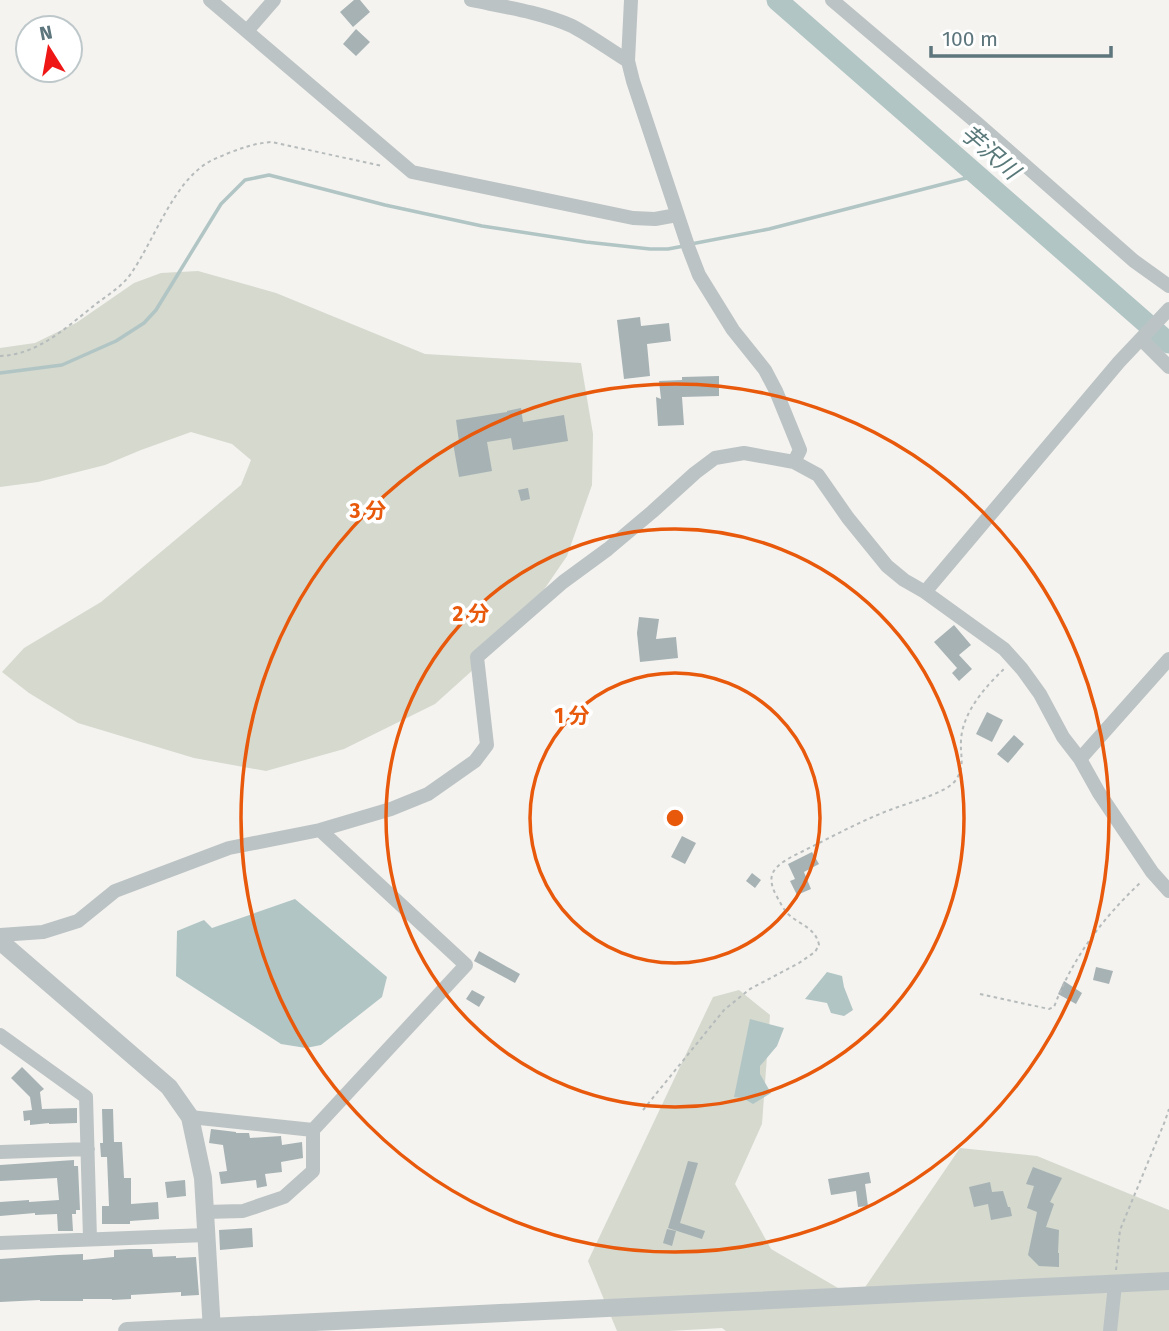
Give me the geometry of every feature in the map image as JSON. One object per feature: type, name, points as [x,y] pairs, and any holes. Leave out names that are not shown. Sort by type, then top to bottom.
[{"type":"street","points":[[210,0],[412,172],[633,218],[678,216]]},
{"type":"street","points":[[247,31],[274,0]]},
{"type":"street","points":[[471,0],[557,20],[628,61]]},
{"type":"street","points":[[631,0],[628,61],[688,247],[699,275],[733,330],[765,370],[776,391],[800,450],[794,462]]},
{"type":"street","points":[[832,0],[978,123],[1134,261],[1169,286]]},
{"type":"street","points":[[925,592],[1119,362],[1169,309]]},
{"type":"street","points":[[1144,336],[1169,367]]},
{"type":"street","points":[[0,938],[43,932],[78,921],[115,891],[229,848],[320,830],[391,809],[428,794],[475,761],[487,745],[477,657],[695,473],[715,458],[744,453],[794,462],[818,475],[887,566],[1004,649],[1022,668],[1040,694],[1063,737],[1080,759],[1099,793],[1152,872],[1169,891]]},
{"type":"street","points":[[1080,759],[1169,659]]},
{"type":"street","points":[[204,1212],[243,1211],[284,1197],[313,1171],[313,1130],[466,965],[320,830]]},
{"type":"street","points":[[0,938],[169,1087],[190,1117],[203,1178],[212,1329]]},
{"type":"street","points":[[0,1035],[86,1097],[90,1239]]},
{"type":"street","points":[[190,1117],[313,1130]]},
{"type":"street","points":[[0,1152],[88,1149]]},
{"type":"street","points":[[0,1243],[206,1235]]},
{"type":"street","points":[[127,1331],[1169,1281]]},
{"type":"street","points":[[1110,1331],[1115,1284]]},
{"type":"path","points":[[0,356],[25,352],[65,331],[121,286],[132,273],[175,197],[206,163],[243,147],[272,142],[387,167]]},
{"type":"path","points":[[643,1110],[724,1010],[750,989],[815,952],[818,945],[815,934],[788,915],[773,888],[770,879],[773,871],[782,862],[875,816],[952,785],[961,769],[961,742],[974,703],[1013,659]]},
{"type":"path","points":[[980,994],[1049,1009],[1054,1007],[1079,954],[1115,907],[1152,872]]},
{"type":"path","points":[[1115,1284],[1120,1230],[1169,1108]]},
{"type":"shaded area","points":[[198,271],[276,293],[425,354],[581,363],[593,434],[592,485],[567,556],[515,632],[435,704],[344,749],[266,771],[194,758],[78,723],[29,693],[2,672],[24,648],[101,602],[241,485],[251,460],[232,444],[191,432],[105,465],[38,482],[0,487],[0,348],[35,343],[76,323],[134,283],[161,273]]},
{"type":"shaded area","points":[[295,899],[387,977],[382,997],[321,1045],[306,1048],[281,1044],[176,976],[177,931],[204,920],[212,928]]},
{"type":"shaded area","points":[[827,972],[842,976],[853,1010],[844,1016],[831,1013],[827,1003],[805,999]]},
{"type":"shaded area","points":[[739,990],[770,1015],[762,1124],[735,1184],[771,1249],[857,1299],[960,1148],[1037,1156],[1169,1210],[1169,1331],[726,1331],[722,1328],[617,1331],[588,1261],[713,997]]},
{"type":"shaded area","points":[[750,1019],[784,1028],[777,1046],[760,1066],[760,1074],[771,1093],[753,1104],[743,1098],[734,1097]]},
{"type":"building","points":[[354,0],[360,0],[370,12],[353,27],[340,12]]},
{"type":"building","points":[[356,29],[370,42],[356,56],[343,44]]},
{"type":"building","points":[[640,317],[641,326],[669,323],[671,341],[647,344],[650,376],[624,379],[617,320]]},
{"type":"building","points":[[719,376],[719,396],[682,397],[684,425],[658,426],[656,397],[661,399],[659,381]]},
{"type":"building","points":[[521,408],[523,422],[564,415],[568,441],[513,450],[511,438],[487,442],[492,471],[459,477],[453,443],[459,442],[456,420]]},
{"type":"building","points":[[528,488],[530,499],[521,501],[518,490]]},
{"type":"building","points":[[639,617],[659,619],[656,639],[676,637],[678,658],[640,662],[637,633]]},
{"type":"building","points":[[954,625],[971,645],[959,655],[972,669],[959,681],[952,673],[957,668],[934,642]]},
{"type":"building","points":[[987,712],[1003,720],[992,742],[976,734]]},
{"type":"building","points":[[1014,735],[1024,744],[1008,763],[997,754]]},
{"type":"building","points":[[682,836],[696,843],[685,864],[671,857]]},
{"type":"building","points":[[812,852],[819,864],[804,872],[811,889],[797,895],[790,881],[795,879],[788,864]]},
{"type":"building","points":[[752,873],[761,880],[755,888],[746,881]]},
{"type":"building","points":[[479,951],[520,974],[515,983],[474,961]]},
{"type":"building","points":[[1096,967],[1113,971],[1109,984],[1093,980]]},
{"type":"building","points":[[1064,981],[1082,993],[1076,1004],[1058,994]]},
{"type":"building","points":[[472,990],[485,997],[479,1007],[466,999]]},
{"type":"building","points":[[22,1067],[44,1089],[40,1092],[42,1109],[77,1108],[77,1123],[30,1125],[30,1120],[24,1121],[23,1111],[32,1110],[30,1097],[11,1078]]},
{"type":"building","points":[[102,1109],[113,1109],[114,1142],[122,1142],[124,1178],[131,1178],[131,1204],[158,1202],[159,1219],[130,1221],[130,1224],[102,1224],[102,1206],[109,1206],[107,1157],[101,1157]]},
{"type":"building","points":[[211,1129],[249,1133],[250,1138],[281,1136],[282,1145],[302,1142],[303,1158],[281,1162],[282,1172],[265,1174],[267,1186],[257,1188],[256,1180],[221,1184],[219,1172],[227,1171],[223,1145],[209,1143]]},
{"type":"building","points":[[74,1160],[74,1166],[78,1166],[80,1210],[72,1214],[73,1231],[58,1231],[57,1214],[0,1216],[0,1202],[59,1200],[57,1178],[0,1181],[0,1165]]},
{"type":"building","points":[[688,1161],[698,1163],[680,1223],[705,1231],[702,1239],[668,1228]]},
{"type":"building","points":[[1033,1167],[1062,1178],[1050,1202],[1054,1204],[1046,1227],[1059,1230],[1059,1267],[1039,1266],[1028,1255],[1037,1212],[1027,1208],[1034,1186],[1026,1184]]},
{"type":"building","points":[[869,1172],[871,1183],[865,1184],[868,1206],[858,1207],[856,1191],[831,1195],[828,1179]]},
{"type":"building","points":[[185,1180],[186,1196],[167,1198],[165,1182]]},
{"type":"building","points":[[990,1182],[992,1192],[1003,1191],[1012,1216],[991,1220],[988,1204],[974,1207],[969,1187]]},
{"type":"building","points":[[252,1228],[253,1247],[220,1250],[219,1230]]},
{"type":"building","points":[[667,1229],[676,1231],[672,1246],[663,1243]]},
{"type":"building","points":[[152,1249],[153,1257],[196,1257],[199,1295],[181,1296],[181,1292],[131,1295],[131,1299],[0,1302],[0,1259],[83,1254],[83,1260],[114,1257],[114,1250]]},
{"type":"waterway","name":"芋沢川","points":[[777,0],[1169,343]]},
{"type":"waterway","points":[[0,373],[62,365],[116,341],[144,323],[156,310],[221,204],[245,180],[269,175],[385,205],[482,226],[650,249],[684,246]]},
{"type":"waterway","points":[[691,244],[769,229],[978,175]]}]
